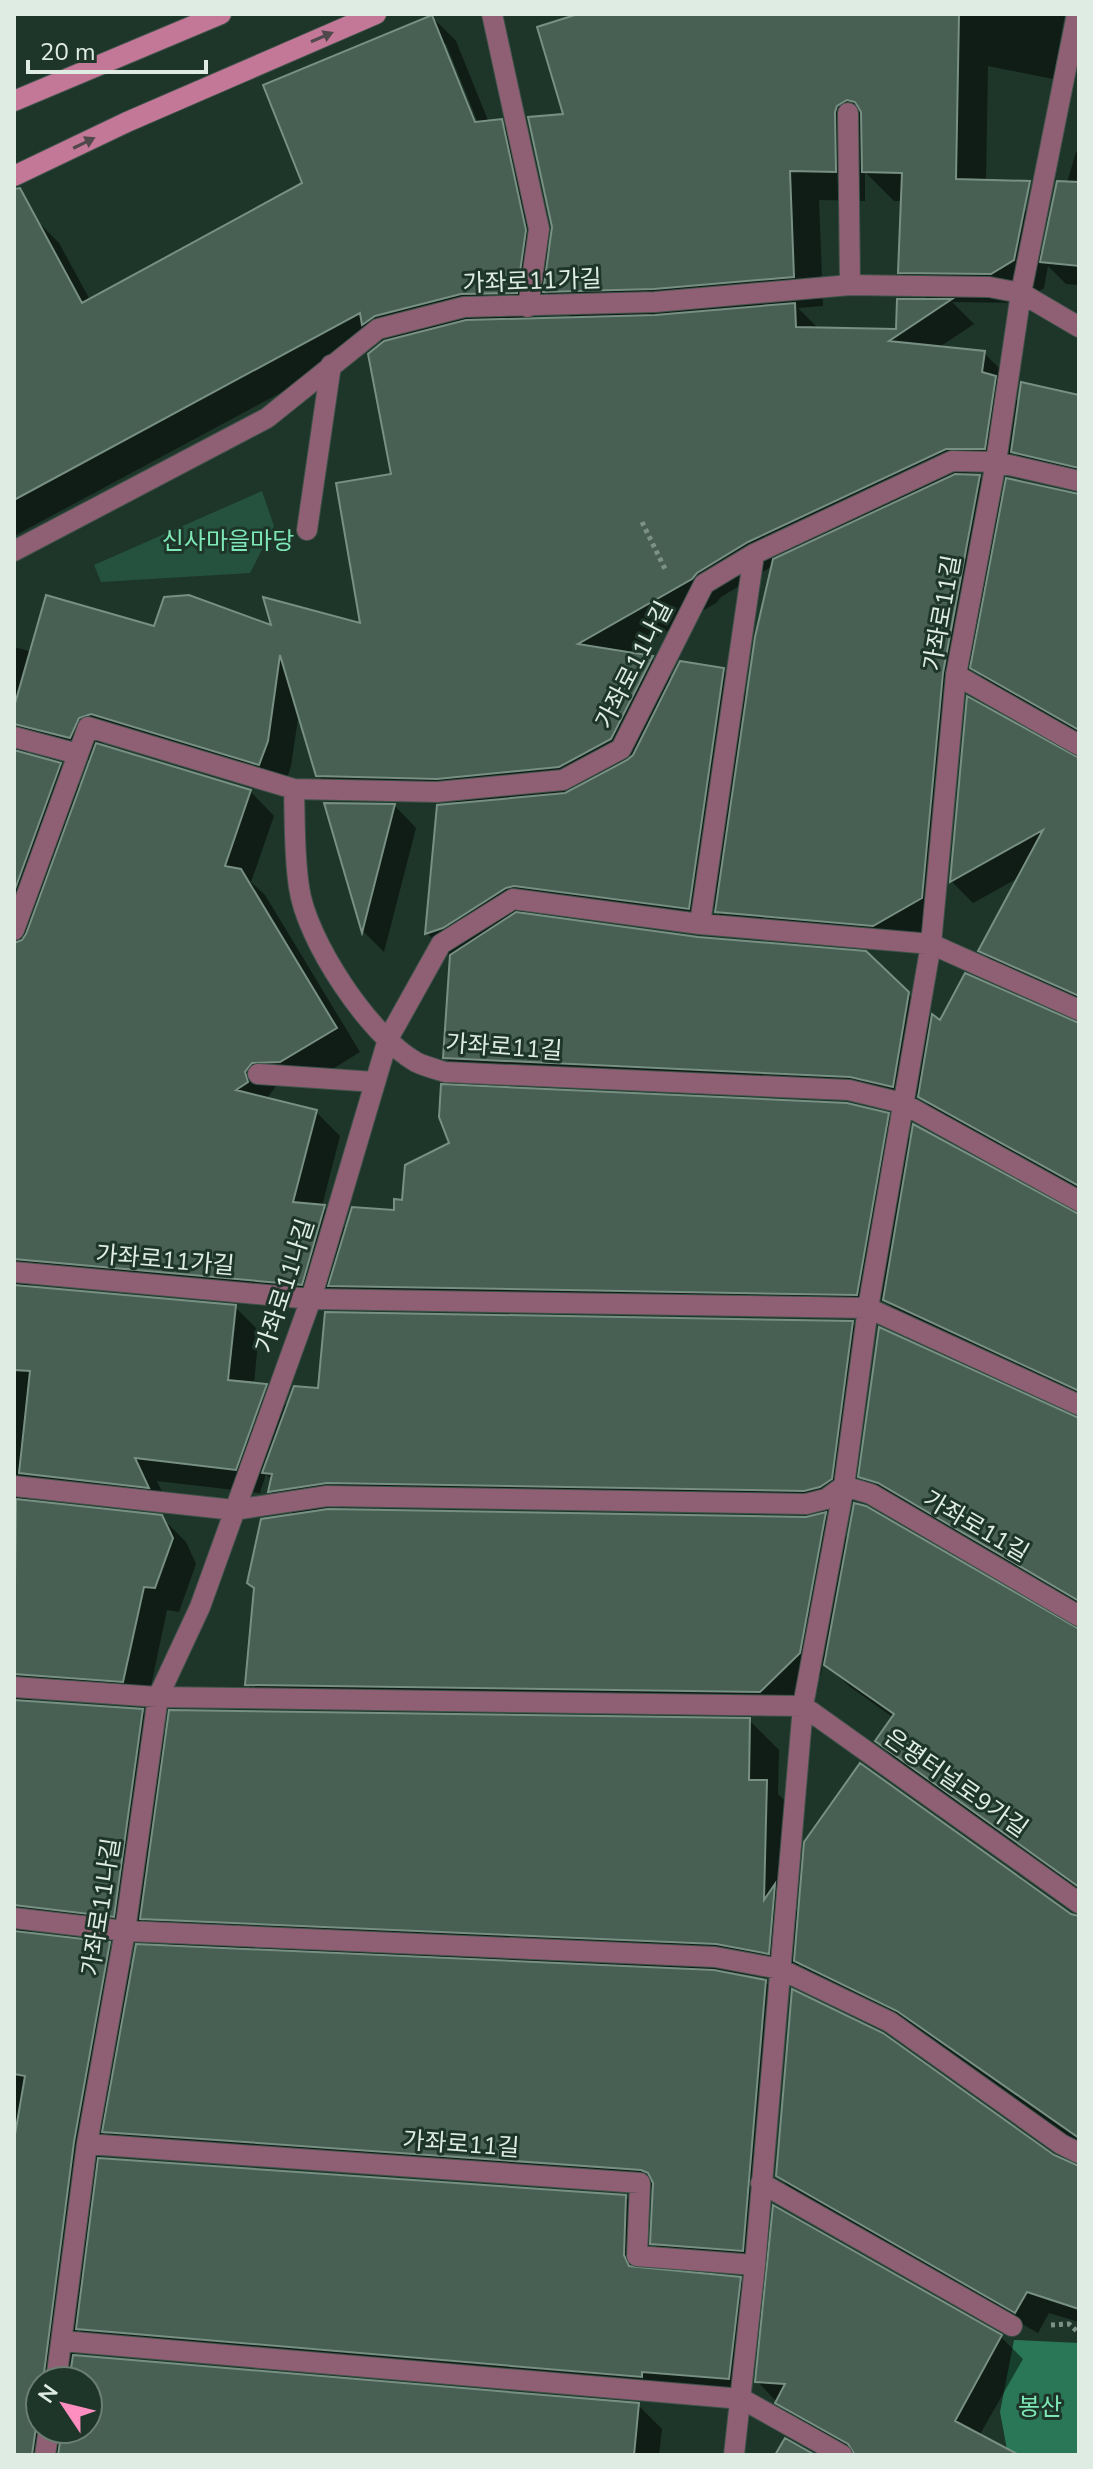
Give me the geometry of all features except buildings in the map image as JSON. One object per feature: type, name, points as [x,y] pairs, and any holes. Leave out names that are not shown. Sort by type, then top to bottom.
[{"type":"main road","points":[[14,101],[221,14]]},
{"type":"main road","points":[[14,176],[127,122],[376,14]]},
{"type":"street","points":[[492,14],[539,229],[528,307]]},
{"type":"street","name":"가좌로11길","points":[[734,2455],[755,2265],[803,1706],[844,1486],[868,1308],[931,944],[956,675],[996,462],[1021,293],[1077,14]]},
{"type":"street","points":[[848,113],[850,285]]},
{"type":"street","name":"가좌로11가길","points":[[14,551],[267,418],[378,329],[464,307],[655,302],[850,285],[989,287],[1021,293]]},
{"type":"street","points":[[1021,293],[1079,327]]},
{"type":"street","points":[[307,530],[331,365]]},
{"type":"street","name":"가좌로11나길","points":[[78,754],[88,727],[294,789],[437,792],[563,780],[621,749],[704,584],[754,554],[952,461],[996,462],[1079,481]]},
{"type":"street","points":[[700,924],[754,554]]},
{"type":"street","points":[[956,675],[1079,745]]},
{"type":"street","points":[[14,737],[78,754],[14,930]]},
{"type":"street","points":[[294,789],[299,890],[320,949],[351,997],[388,1039],[441,944],[513,899],[700,924],[931,944],[1079,1010]]},
{"type":"street","name":"가좌로11길","points":[[388,1039],[416,1062],[445,1072],[849,1090],[902,1103],[1079,1201]]},
{"type":"street","name":"가좌로11나길","points":[[58,2365],[87,2144],[125,1931],[158,1697],[200,1607],[311,1299],[388,1039]]},
{"type":"street","points":[[258,1074],[375,1082]]},
{"type":"street","name":"가좌로11가길","points":[[14,1272],[311,1299]]},
{"type":"street","points":[[311,1299],[868,1308],[1079,1405]]},
{"type":"street","points":[[14,1486],[234,1510],[327,1496],[806,1504],[826,1499],[844,1486]]},
{"type":"street","name":"가좌로11길","points":[[844,1486],[871,1494],[1079,1616]]},
{"type":"street","points":[[14,1687],[158,1697],[803,1706]]},
{"type":"street","name":"은평터널로9가길","points":[[803,1706],[1079,1903]]},
{"type":"street","points":[[14,1918],[125,1931],[715,1957],[780,1969],[890,2022],[1061,2144],[1079,2153]]},
{"type":"street","name":"가좌로11길","points":[[87,2144],[640,2183],[637,2256],[755,2265]]},
{"type":"street","points":[[761,2183],[1012,2326]]},
{"type":"street","points":[[62,2341],[742,2399],[842,2455]]},
{"type":"green space","name":"신사마을마당","points":[[262,491],[274,526],[250,573],[101,582],[94,565]]},
{"type":"green space","name":"봉산","points":[[1014,2340],[1079,2343],[1079,2455],[1008,2455],[1000,2412]]}]
